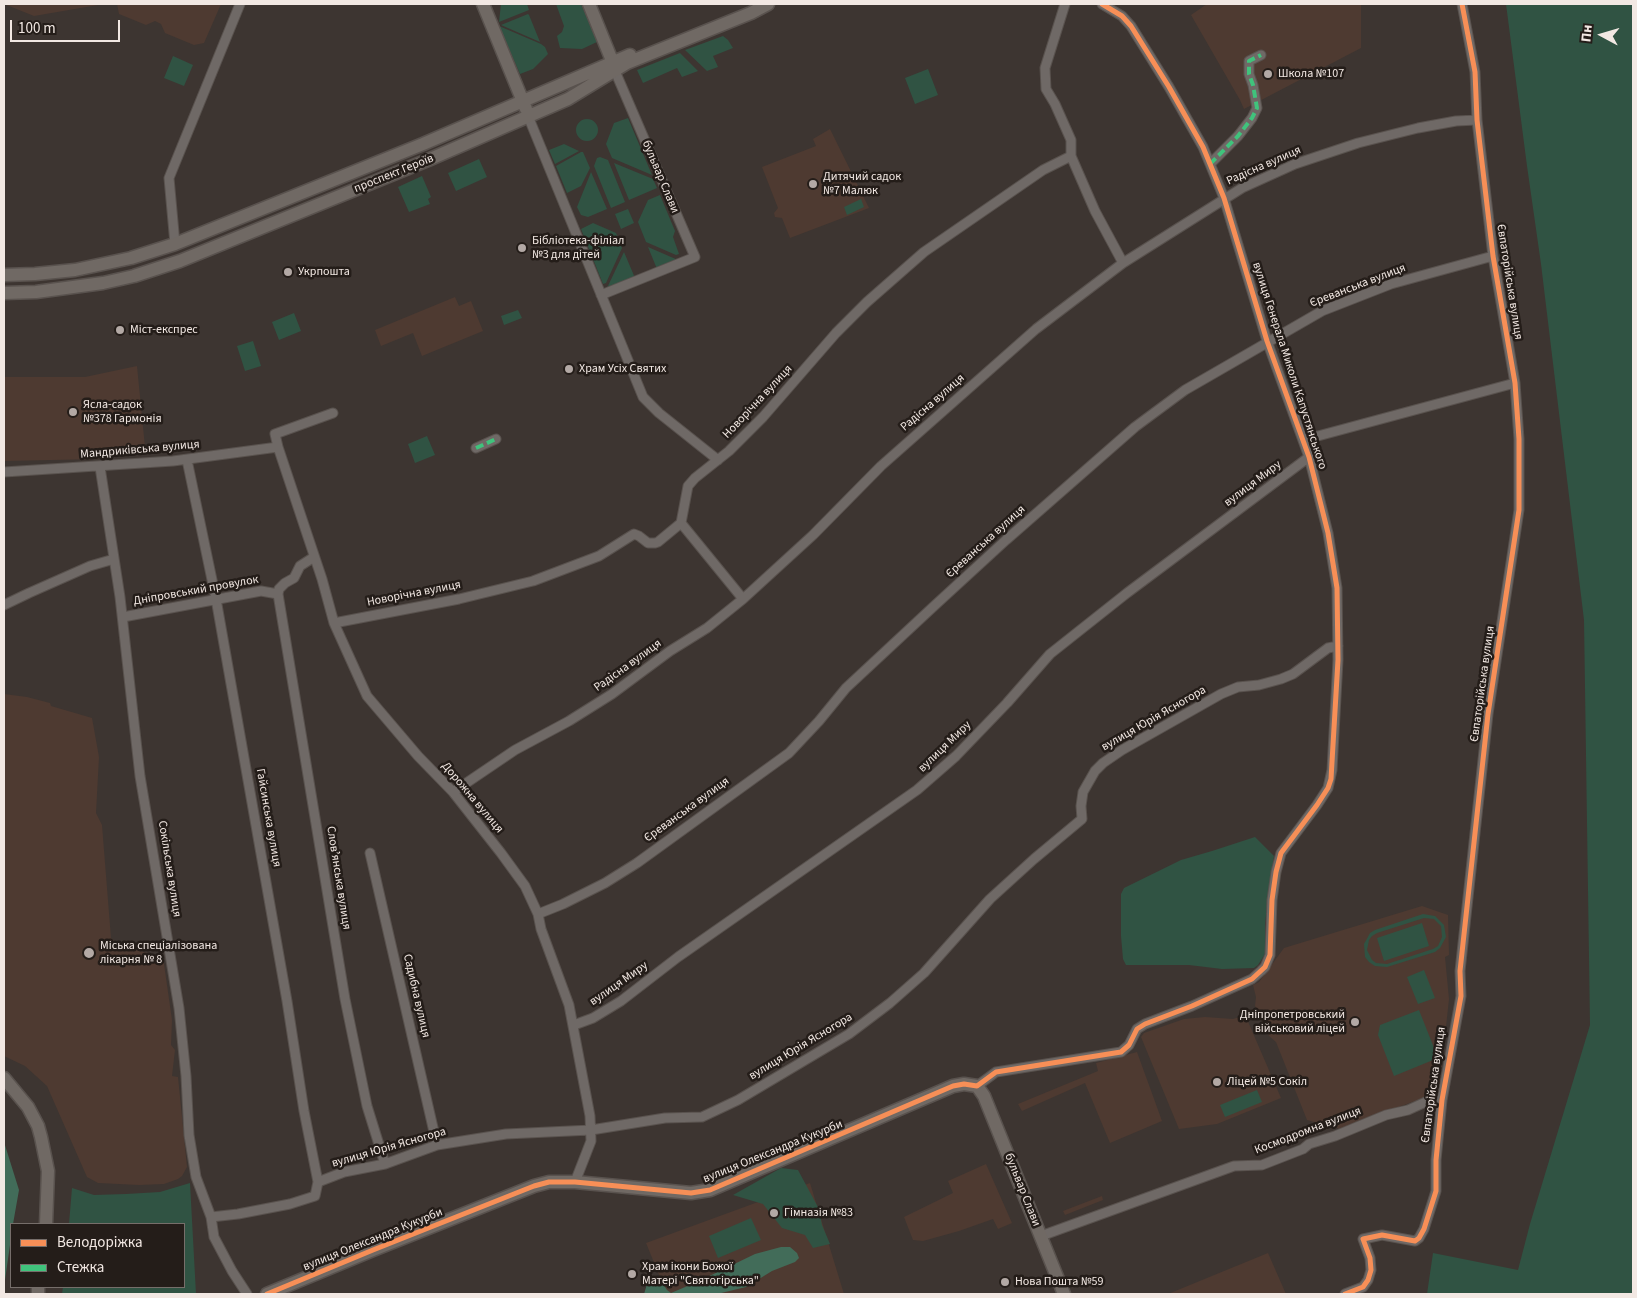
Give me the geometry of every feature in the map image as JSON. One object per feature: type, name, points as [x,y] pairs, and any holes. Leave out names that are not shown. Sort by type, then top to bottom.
[{"type":"main road","points":[[482,4],[528,116]]},
{"type":"main road","name":"бульвар Слави","points":[[589,4],[614,66]]},
{"type":"main road","name":"проспект Героїв","points":[[4,275],[75,270],[131,258],[175,244],[614,66],[752,4]]},
{"type":"main road","name":"проспект Героїв","points":[[4,293],[36,292],[103,283],[134,276],[180,261],[428,160],[568,99],[614,66],[627,63],[751,13],[768,4]]},
{"type":"main road","points":[[4,1078],[28,1107],[38,1126],[48,1171],[46,1223]]},
{"type":"main road","name":"вулиця Олександра Кукурби","points":[[267,1294],[534,1186],[549,1182],[575,1182],[700,1192],[787,1158],[953,1086],[964,1084],[977,1086]]},
{"type":"main road","name":"бульвар Слави","points":[[977,1086],[989,1106],[1064,1294]]},
{"type":"street","points":[[175,244],[169,178],[240,4]]},
{"type":"street","points":[[1065,4],[1045,68],[1046,89],[1071,140],[1071,156],[1095,211],[1123,263]]},
{"type":"street","name":"вулиця Генерала Миколи Капустянського","points":[[977,1086],[996,1072],[1121,1052],[1129,1045],[1137,1028],[1241,984],[1262,971],[1270,955],[1272,900],[1281,853],[1317,805],[1328,788],[1330,779],[1338,646],[1335,579],[1328,533],[1309,457],[1267,341],[1224,198],[1203,146],[1131,26],[1122,16],[1102,4]]},
{"type":"street","name":"Євпаторійська вулиця","points":[[1345,1294],[1363,1287],[1370,1275],[1370,1258],[1363,1239],[1382,1236],[1415,1241],[1424,1229],[1436,1191],[1436,1160],[1442,1100],[1461,996],[1460,971],[1488,714],[1519,510],[1519,439],[1515,383],[1494,256],[1477,120],[1475,72],[1462,4]]},
{"type":"street","points":[[1210,164],[1238,136],[1257,108],[1249,74],[1249,61],[1261,55]]},
{"type":"street","name":"бульвар Слави","points":[[601,295],[695,257],[614,66]]},
{"type":"street","points":[[528,116],[643,397],[659,414],[718,460]]},
{"type":"street","name":"Радісна вулиця","points":[[453,792],[515,750],[569,721],[612,694],[670,651],[707,628],[743,599],[813,535],[881,466],[1036,328],[1123,263],[1224,198],[1295,164],[1358,143],[1418,128],[1456,121],[1477,120]]},
{"type":"street","name":"Новорічна вулиця","points":[[334,623],[459,599],[533,581],[599,556],[634,534],[648,543],[656,543],[681,523],[688,486],[695,478],[718,460],[764,417],[836,333],[867,302],[924,252],[1043,170],[1071,156]]},
{"type":"street","name":"Єреванська вулиця","points":[[538,914],[605,883],[637,863],[789,753],[820,721],[846,688],[1006,540],[1135,427],[1185,390],[1322,311],[1392,284],[1494,256]]},
{"type":"street","points":[[1303,440],[1515,383]]},
{"type":"street","points":[[278,447],[276,434],[333,413]]},
{"type":"street","points":[[476,448],[496,440]]},
{"type":"street","name":"Дорожна вулиця","points":[[278,447],[334,623],[367,696],[418,756],[453,792],[525,886],[538,914],[541,929],[569,1005],[574,1025],[591,1130],[590,1141],[575,1182]]},
{"type":"street","name":"Мандриківська вулиця","points":[[4,472],[188,460],[278,447]]},
{"type":"street","name":"вулиця Миру","points":[[574,1025],[594,1018],[621,1001],[678,957],[917,790],[956,756],[1007,703],[1050,654],[1127,593],[1309,457]]},
{"type":"street","name":"Гайсинська вулиця","points":[[188,460],[216,599],[287,1001],[304,1111],[318,1182]]},
{"type":"street","name":"Сокільська вулиця","points":[[100,467],[123,616],[140,776],[178,1008],[186,1076],[189,1135],[196,1177],[211,1217],[214,1237],[224,1258],[247,1294]]},
{"type":"street","points":[[681,523],[743,599]]},
{"type":"street","points":[[278,594],[279,589],[294,578],[300,566],[314,556]]},
{"type":"street","points":[[4,606],[90,566],[114,559]]},
{"type":"street","name":"Дніпровський провулок","points":[[123,616],[261,591],[278,594]]},
{"type":"street","name":"Словʼянська вулиця","points":[[278,594],[345,999],[367,1106],[385,1164]]},
{"type":"street","name":"вулиця Юрія Ясногора","points":[[318,1182],[344,1172],[385,1164],[438,1145],[506,1134],[591,1130],[665,1118],[702,1117],[738,1100],[849,1034],[890,1003],[924,973],[990,899],[1034,858],[1082,819],[1083,792],[1103,763],[1122,750],[1221,694],[1238,687],[1259,685],[1281,679],[1293,674],[1328,648],[1338,646]]},
{"type":"street","name":"Садибна вулиця","points":[[370,853],[438,1145]]},
{"type":"street","name":"Космодромна вулиця","points":[[1041,1236],[1234,1166],[1262,1165],[1303,1149],[1309,1144],[1335,1136],[1386,1114],[1408,1110],[1430,1100],[1442,1100]]},
{"type":"street","points":[[211,1217],[290,1204],[315,1196],[318,1182]]},
{"type":"shaded area","points":[[4,4],[104,4],[34,16]]},
{"type":"shaded area","points":[[117,4],[221,4],[204,43],[194,45],[165,33],[161,24],[155,21],[146,25],[119,14]]},
{"type":"shaded area","name":"Школа №107","points":[[1207,4],[1361,4],[1361,48],[1244,109],[1191,15]]},
{"type":"shaded area","name":"Дитячий садок №7 Малюк","points":[[830,129],[869,208],[790,238],[782,218],[775,217],[774,213],[778,208],[762,167],[816,146],[813,139]]},
{"type":"shaded area","points":[[455,297],[459,306],[471,301],[483,331],[422,356],[413,333],[381,346],[375,330]]},
{"type":"shaded area","name":"Ясла-садок №378 Гармонія","points":[[137,366],[145,447],[100,452],[99,459],[4,461],[4,377],[85,377]]},
{"type":"shaded area","points":[[4,694],[50,703],[51,706],[92,718],[99,757],[96,813],[102,825],[111,938],[120,946],[163,957],[172,1020],[171,1045],[175,1050],[172,1076],[178,1077],[187,1167],[178,1179],[164,1184],[98,1183],[87,1177],[47,1086],[25,1066],[4,1056]]},
{"type":"shaded area","name":"Дніпропетровський військовий ліцей","points":[[1422,906],[1448,915],[1449,955],[1445,957],[1449,999],[1439,1092],[1340,1129],[1307,1120],[1276,1042],[1269,1036],[1255,1006],[1256,997],[1253,985],[1259,982],[1284,948]]},
{"type":"shaded area","name":"Ліцей №5 Сокіл","points":[[1205,1017],[1233,1019],[1246,1017],[1281,1098],[1217,1124],[1179,1129],[1141,1037],[1144,1033],[1184,1019]]},
{"type":"shaded area","points":[[1137,1052],[1162,1121],[1110,1143],[1085,1083],[1022,1111],[1018,1104],[1098,1071],[1096,1063]]},
{"type":"shaded area","points":[[986,1164],[1012,1223],[998,1229],[993,1219],[923,1241],[913,1240],[904,1217],[953,1193],[948,1181]]},
{"type":"shaded area","name":"Гімназія №83","points":[[810,1183],[844,1294],[667,1294],[646,1243]]},
{"type":"shaded area","points":[[1102,1196],[1103,1200],[1065,1215],[1063,1211]]},
{"type":"shaded area","points":[[1268,1253],[1286,1294],[1168,1294]]},
{"type":"green space","points":[[501,4],[527,4],[529,10],[499,22]]},
{"type":"green space","points":[[556,4],[581,4],[597,42],[582,49],[560,48],[557,36],[562,32],[564,26]]},
{"type":"green space","points":[[1506,4],[1633,4],[1633,1294],[1427,1294],[1433,1253],[1518,1270],[1590,1025],[1584,620],[1541,264]]},
{"type":"green space","points":[[529,15],[540,42],[501,25]]},
{"type":"green space","points":[[499,26],[541,44],[545,47],[548,54],[533,69],[520,74]]},
{"type":"green space","points":[[723,36],[733,48],[713,56],[718,67],[707,71],[685,50]]},
{"type":"green space","points":[[680,53],[698,71],[682,77],[677,68],[643,83],[637,70]]},
{"type":"green space","points":[[173,56],[193,65],[184,86],[164,78]]},
{"type":"green space","points":[[928,69],[938,95],[915,104],[905,78]]},
{"type":"green space","points":[[628,118],[652,175],[612,158],[606,144],[614,123]]},
{"type":"green space","points":[[587,119],[595,122],[598,130],[595,138],[587,141],[579,138],[576,130],[579,122]]},
{"type":"green space","points":[[564,144],[579,151],[555,164],[549,150]]},
{"type":"green space","points":[[583,152],[590,168],[581,186],[567,193],[556,166]]},
{"type":"green space","points":[[600,157],[608,160],[625,202],[611,208],[594,166],[597,158]]},
{"type":"green space","points":[[479,159],[487,177],[456,191],[448,173]]},
{"type":"green space","points":[[614,163],[653,179],[657,188],[629,200]]},
{"type":"green space","points":[[591,172],[607,209],[588,217],[581,215],[577,207]]},
{"type":"green space","points":[[422,176],[431,197],[428,199],[430,204],[409,212],[398,187]]},
{"type":"green space","points":[[660,195],[675,231],[673,237],[679,254],[676,255],[646,242],[638,222],[648,200]]},
{"type":"green space","points":[[861,199],[864,207],[847,215],[844,207]]},
{"type":"green space","points":[[628,209],[634,223],[621,229],[615,214]]},
{"type":"green space","points":[[593,223],[616,233],[622,248],[606,283],[603,284],[581,229]]},
{"type":"green space","points":[[648,247],[678,260],[657,269]]},
{"type":"green space","points":[[624,252],[635,278],[608,289],[607,288]]},
{"type":"green space","points":[[518,310],[522,318],[504,325],[501,316]]},
{"type":"green space","points":[[294,313],[301,331],[279,340],[272,322]]},
{"type":"green space","points":[[253,341],[261,366],[245,371],[237,346]]},
{"type":"green space","points":[[427,436],[435,455],[415,463],[408,444]]},
{"type":"green space","points":[[1255,837],[1274,856],[1265,924],[1265,954],[1258,965],[1254,968],[1222,969],[1189,965],[1126,965],[1123,959],[1121,936],[1121,894],[1124,888],[1181,860]]},
{"type":"green space","points":[[1423,914],[1435,916],[1444,925],[1446,937],[1440,948],[1435,952],[1387,967],[1375,966],[1365,957],[1364,944],[1370,933]],"holes":[[[1424,918],[1434,919],[1441,926],[1442,937],[1438,946],[1387,964],[1376,963],[1372,960],[1367,950],[1372,936]]]},
{"type":"green space","points":[[1422,923],[1429,946],[1384,961],[1377,938]]},
{"type":"green space","points":[[1424,970],[1435,998],[1418,1004],[1407,977]]},
{"type":"green space","points":[[1419,1010],[1438,1058],[1394,1076],[1378,1035],[1380,1025]]},
{"type":"green space","points":[[1257,1090],[1262,1102],[1225,1117],[1220,1105]]},
{"type":"green space","points":[[4,1142],[19,1190],[13,1223],[10,1223],[10,1245],[4,1287]]},
{"type":"green space","points":[[781,1168],[798,1170],[819,1209],[822,1225],[830,1244],[813,1248],[805,1235],[782,1228],[763,1204],[733,1195]]},
{"type":"green space","points":[[190,1183],[196,1294],[62,1294],[63,1288],[185,1288],[185,1223],[69,1223],[72,1188],[94,1195],[160,1192]]},
{"type":"green space","points":[[751,1218],[761,1240],[718,1258],[709,1236]]},
{"type":"green space","points":[[781,1247],[790,1247],[797,1253],[799,1258],[795,1262],[772,1271],[746,1287],[717,1294],[644,1294],[648,1281],[651,1278],[657,1278],[661,1281],[671,1293],[755,1254]]},
{"type":"marked path","points":[[1210,164],[1238,136],[1257,108],[1249,74],[1249,61],[1261,55]]},
{"type":"marked path","points":[[476,448],[496,439]]},
{"type":"cycle path","points":[[267,1294],[534,1186],[549,1182],[575,1182],[691,1193],[710,1190],[953,1086],[964,1084],[977,1086],[996,1072],[1121,1052],[1129,1045],[1137,1029],[1145,1024],[1192,1006],[1252,979],[1265,967],[1270,955],[1272,900],[1281,853],[1317,805],[1328,788],[1331,779],[1338,660],[1337,588],[1328,533],[1309,457],[1267,341],[1224,198],[1203,147],[1131,26],[1122,16],[1102,4]]},
{"type":"cycle path","points":[[1345,1294],[1363,1287],[1368,1280],[1371,1270],[1370,1258],[1363,1239],[1382,1235],[1415,1241],[1424,1229],[1436,1191],[1436,1160],[1442,1100],[1461,996],[1460,971],[1488,714],[1519,510],[1519,439],[1515,383],[1493,256],[1477,120],[1475,72],[1462,4]]},
{"type":"place","name":"Школа №107","points":[[1268,74]]},
{"type":"place","name":"Дитячий садок №7 Малюк","points":[[813,184]]},
{"type":"place","name":"Бібліотека-філіал №3 для дітей","points":[[522,248]]},
{"type":"place","name":"Укрпошта","points":[[288,272]]},
{"type":"place","name":"Міст-експрес","points":[[120,330]]},
{"type":"place","name":"Храм Усіх Святих","points":[[569,369]]},
{"type":"place","name":"Ясла-садок №378 Гармонія","points":[[73,412]]},
{"type":"place","name":"Міська спеціалізована лікарня № 8","points":[[89,953]]},
{"type":"place","name":"Дніпропетровський військовий ліцей","points":[[1355,1022]]},
{"type":"place","name":"Ліцей №5 Сокіл","points":[[1217,1082]]},
{"type":"place","name":"Гімназія №83","points":[[774,1213]]},
{"type":"place","name":"Храм ікони Божої Матері \"Святогірська\"","points":[[632,1274]]},
{"type":"place","name":"Нова Пошта №59","points":[[1005,1282]]}]
